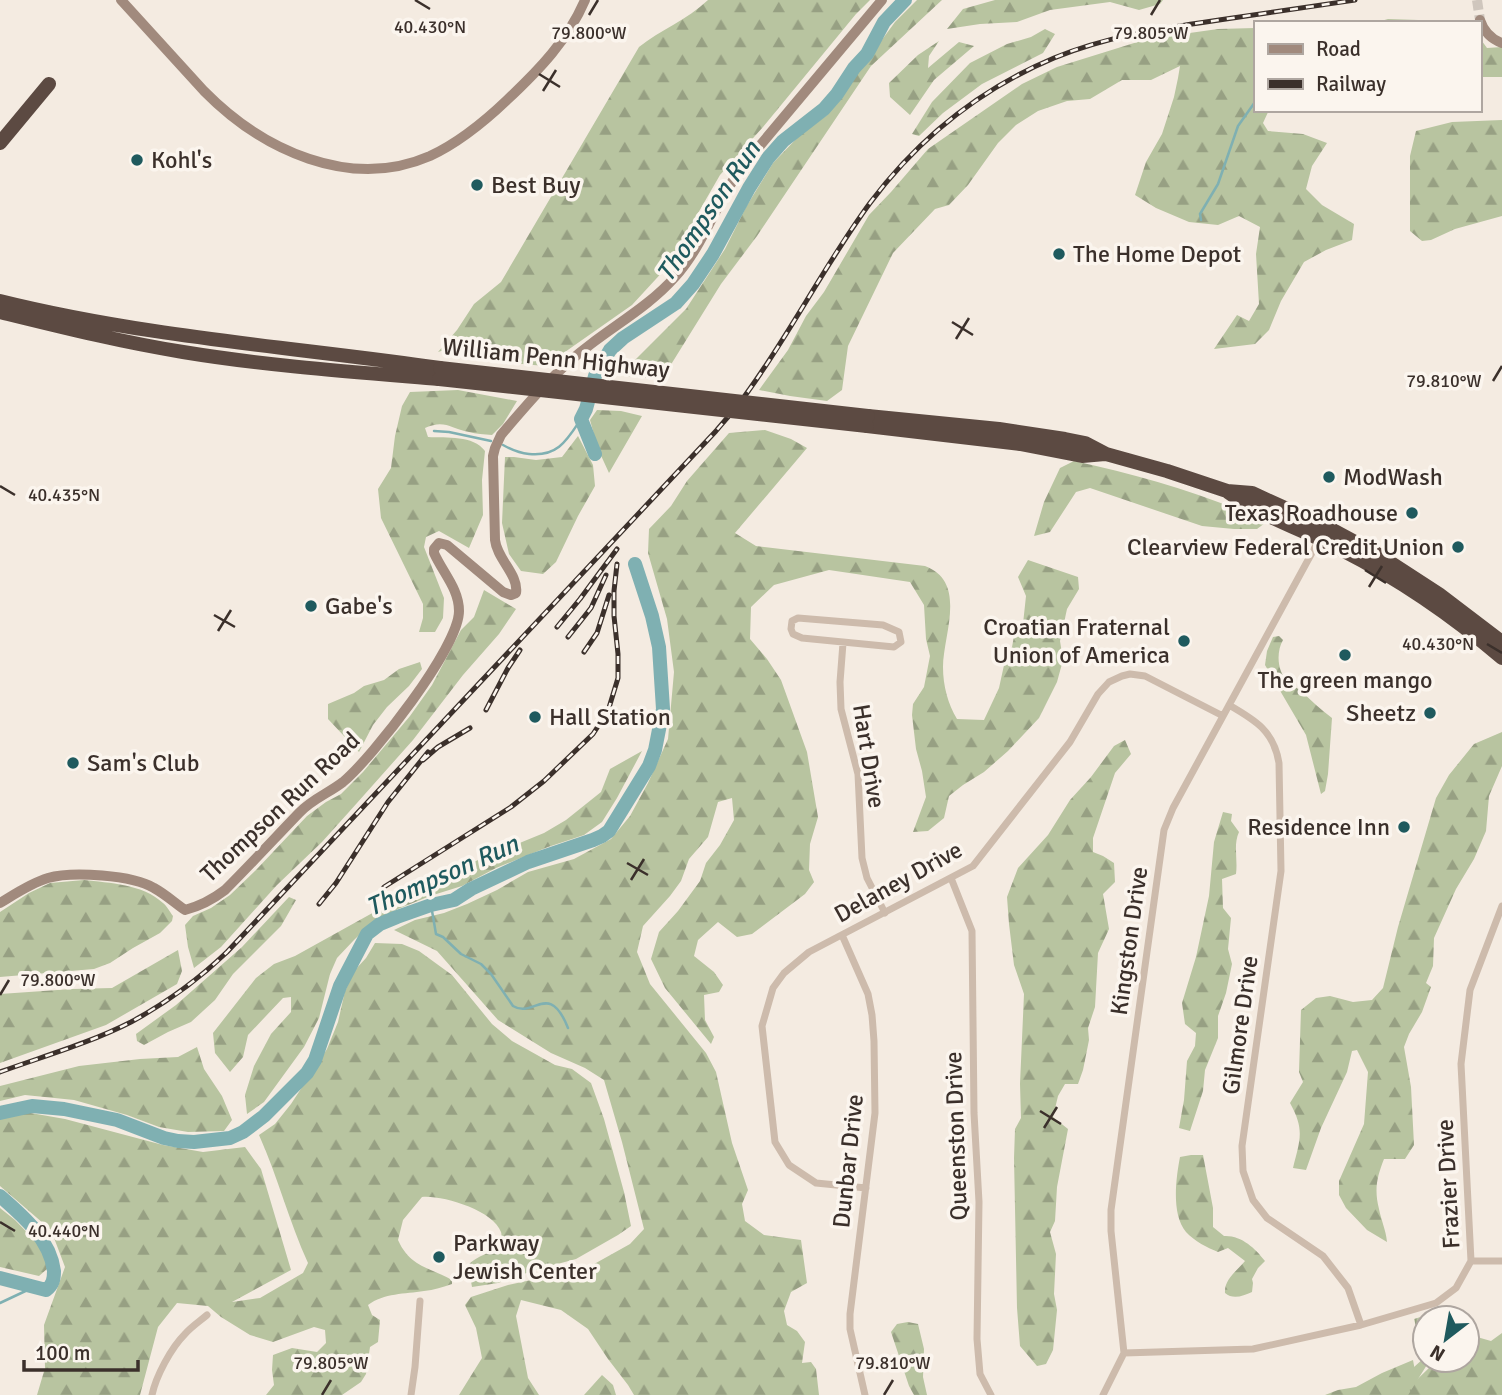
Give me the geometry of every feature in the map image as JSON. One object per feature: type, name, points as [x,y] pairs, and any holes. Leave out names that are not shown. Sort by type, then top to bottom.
[{"type":"highway","points":[[0,143],[49,84]]},
{"type":"highway","name":"William Penn Highway","points":[[3,304],[108,338],[185,353],[269,363],[439,374],[867,421],[1082,456],[1106,454],[1227,491],[1247,506],[1379,555],[1461,609],[1502,642]]},
{"type":"highway","name":"William Penn Highway","points":[[1323,533],[1452,618],[1502,658]]},
{"type":"street","points":[[121,0],[216,103],[242,124],[299,155],[357,169],[395,166],[419,160],[454,144],[475,129],[551,57],[585,0]]},
{"type":"street","name":"Thompson Run Road","points":[[0,903],[50,877],[71,874],[136,881],[152,886],[185,910],[201,905],[225,890],[307,805],[348,777],[375,749],[424,683],[459,618],[457,594],[434,553],[436,546],[439,543],[447,545],[503,592],[511,595],[516,593],[515,581],[498,553],[495,540],[493,456],[501,435],[562,368],[651,301],[674,278],[689,259],[741,167],[882,0]]},
{"type":"street","points":[[1481,22],[1485,31],[1502,43]]},
{"type":"street","name":"Kingston Drive","points":[[1124,1353],[1111,1210],[1163,838],[1170,815],[1323,533]]},
{"type":"street","points":[[798,618],[883,625],[899,632],[901,642],[894,647],[843,643],[802,638],[793,634],[792,621],[798,618]]},
{"type":"street","name":"Hart Drive","points":[[843,643],[841,709],[858,774],[862,858],[867,878],[885,913]]},
{"type":"street","name":"Delaney Drive","points":[[866,1188],[816,1183],[789,1165],[775,1143],[762,1026],[773,988],[784,972],[809,952],[973,866],[1070,741],[1098,694],[1115,678],[1130,674],[1152,678],[1223,716]]},
{"type":"street","name":"Gilmore Drive","points":[[1229,705],[1266,731],[1275,746],[1279,763],[1281,871],[1242,1146],[1243,1171],[1254,1200],[1267,1218],[1323,1256],[1348,1288],[1361,1325]]},
{"type":"street","name":"Queenston Drive","points":[[951,878],[972,931],[974,1113],[979,1202],[976,1339],[980,1374],[991,1395]]},
{"type":"street","name":"Frazier Drive","points":[[1124,1353],[1253,1349],[1361,1325],[1436,1303],[1456,1288],[1471,1261],[1461,1064],[1470,990],[1502,906]]},
{"type":"street","name":"Dunbar Drive","points":[[842,936],[868,995],[873,1015],[875,1114],[850,1314],[850,1329],[865,1395]]},
{"type":"street","points":[[1471,1261],[1502,1261]]},
{"type":"street","points":[[411,1395],[420,1301]]},
{"type":"street","points":[[152,1395],[154,1384],[168,1357],[184,1334],[207,1315]]},
{"type":"street","points":[[1103,1395],[1124,1353]]},
{"type":"green space","points":[[708,0],[870,0],[720,175],[667,267],[632,305],[545,366],[501,362],[460,345],[438,352],[474,304],[501,282],[639,47]]},
{"type":"green space","points":[[917,0],[942,0],[871,66],[757,236],[721,284],[662,379],[625,376],[632,363],[686,309],[725,249],[746,207],[773,163],[799,136],[827,115],[895,22]]},
{"type":"green space","points":[[995,0],[1163,0],[1160,4],[1139,10],[1110,2],[1050,10],[1017,22],[947,29],[963,9]]},
{"type":"green space","points":[[1388,19],[1449,21],[1381,21]]},
{"type":"green space","points":[[1254,28],[1254,112],[1268,112],[1263,123],[1268,131],[1303,134],[1327,143],[1312,166],[1306,189],[1322,205],[1354,224],[1352,240],[1304,262],[1281,301],[1269,330],[1255,344],[1214,349],[1237,315],[1249,321],[1259,304],[1256,254],[1260,227],[1239,216],[1218,225],[1189,222],[1156,208],[1135,195],[1146,162],[1162,134],[1174,97],[1180,66],[1151,80],[1122,80],[1090,99],[1067,101],[1038,111],[1016,125],[998,143],[968,185],[949,205],[935,209],[893,253],[848,346],[842,390],[827,401],[759,390],[788,350],[869,215],[928,149],[1022,84],[1057,67],[1147,39],[1218,29]]},
{"type":"green space","points":[[1045,29],[1055,34],[1043,53],[982,84],[943,113],[919,136],[912,134],[932,102],[970,63]]},
{"type":"green space","points":[[1481,40],[1487,48],[1502,47],[1502,77],[1481,77]]},
{"type":"green space","points":[[939,41],[929,56],[928,68],[959,42],[974,46],[934,80],[910,115],[890,97],[889,83],[918,55]]},
{"type":"green space","points":[[1502,120],[1502,216],[1422,241],[1410,231],[1410,156],[1416,131],[1452,122]]},
{"type":"green space","points":[[458,390],[517,401],[503,424],[492,435],[472,433],[442,424],[425,428],[428,437],[467,440],[485,451],[483,515],[469,548],[439,531],[426,537],[424,547],[444,598],[443,618],[435,632],[419,632],[423,604],[381,518],[378,489],[391,468],[402,406],[410,392]]},
{"type":"green space","points":[[597,410],[621,411],[642,416],[609,473],[598,449],[590,420]]},
{"type":"green space","points":[[765,430],[807,448],[735,533],[756,546],[925,566],[938,574],[946,584],[950,597],[943,674],[951,707],[957,719],[984,720],[999,688],[1015,631],[1022,633],[1026,596],[1018,577],[1028,560],[1078,577],[1079,589],[1067,609],[1060,641],[1063,660],[1057,682],[1039,718],[1008,751],[984,772],[949,796],[944,818],[928,831],[913,832],[926,797],[916,749],[913,704],[924,687],[930,656],[924,605],[910,582],[829,570],[774,585],[751,607],[750,639],[781,680],[807,752],[818,817],[810,844],[809,870],[814,882],[805,894],[752,934],[737,937],[718,922],[698,940],[694,956],[714,972],[723,985],[719,992],[704,995],[705,1020],[714,1037],[711,1044],[665,988],[651,959],[659,932],[700,881],[706,863],[734,820],[732,798],[718,802],[708,837],[689,859],[681,881],[643,926],[637,952],[650,984],[706,1053],[716,1072],[732,1143],[748,1190],[742,1204],[745,1221],[764,1235],[801,1240],[807,1283],[791,1292],[784,1311],[787,1325],[797,1331],[805,1342],[802,1363],[811,1362],[816,1369],[819,1395],[634,1395],[588,1329],[561,1310],[521,1300],[516,1316],[528,1378],[539,1395],[459,1395],[482,1358],[476,1328],[465,1305],[471,1297],[508,1285],[587,1268],[630,1244],[644,1229],[604,1080],[551,1053],[498,1020],[437,951],[394,930],[415,920],[467,904],[528,872],[574,859],[611,839],[630,816],[668,739],[674,672],[667,619],[648,553],[649,529],[671,506],[687,481],[729,433]]},
{"type":"green space","points":[[578,436],[593,465],[595,486],[556,562],[543,574],[521,571],[509,554],[502,523],[505,457],[536,460],[562,457]]},
{"type":"green space","points":[[1074,461],[1193,493],[1265,523],[1257,529],[1202,526],[1090,488],[1076,492],[1050,532],[1034,536],[1044,502],[1060,468]]},
{"type":"green space","points":[[484,590],[516,609],[499,634],[463,675],[413,740],[322,842],[277,885],[221,947],[194,968],[185,925],[193,916],[230,895],[307,816],[341,794],[363,772],[432,685],[461,630],[474,617]]},
{"type":"green space","points":[[1279,636],[1283,640],[1279,650],[1279,662],[1284,678],[1332,718],[1328,774],[1325,791],[1321,794],[1306,735],[1265,665],[1273,637]]},
{"type":"green space","points":[[420,662],[422,669],[373,725],[359,752],[328,719],[328,704],[364,686],[384,680],[399,669]]},
{"type":"green space","points":[[1502,732],[1502,766],[1489,796],[1486,831],[1434,938],[1433,966],[1426,983],[1431,987],[1404,1047],[1411,1087],[1414,1145],[1405,1159],[1384,1159],[1380,1172],[1377,1195],[1387,1242],[1367,1230],[1346,1208],[1339,1195],[1339,1181],[1364,1124],[1368,1072],[1357,1050],[1352,1051],[1347,1072],[1321,1128],[1306,1170],[1293,1168],[1300,1135],[1298,1121],[1290,1103],[1303,1082],[1299,1072],[1301,1010],[1316,998],[1330,996],[1353,1002],[1372,1000],[1383,988],[1436,798],[1449,775],[1474,744]]},
{"type":"green space","points":[[1125,740],[1131,754],[1115,773],[1093,838],[1093,852],[1114,863],[1115,882],[1103,894],[1109,929],[1098,953],[1095,1007],[1088,1028],[1089,1040],[1078,1084],[1065,1084],[1058,1096],[1053,1117],[1068,1129],[1057,1187],[1055,1221],[1050,1232],[1056,1254],[1054,1294],[1057,1310],[1053,1350],[1046,1364],[1037,1366],[1020,1346],[1017,1308],[1014,1158],[1015,1129],[1021,1118],[1024,994],[1014,965],[1007,897],[1018,868],[1048,835],[1070,800],[1114,746]]},
{"type":"green space","points":[[642,751],[602,822],[584,835],[496,868],[462,886],[398,909],[371,924],[337,958],[330,974],[319,1018],[304,1047],[264,1102],[247,1114],[245,1095],[254,1066],[271,1034],[291,1012],[291,997],[283,998],[248,1035],[243,1057],[230,1072],[215,1053],[213,1033],[256,978],[274,964],[295,956],[394,901],[480,859],[544,833],[566,820],[601,792],[610,769]]},
{"type":"green space","points":[[1223,812],[1232,814],[1231,821],[1239,832],[1236,842],[1236,874],[1222,879],[1223,908],[1231,918],[1228,949],[1232,964],[1218,1016],[1218,1038],[1205,1070],[1203,1091],[1190,1131],[1179,1128],[1187,1061],[1195,1046],[1196,1033],[1185,1024],[1182,1003],[1196,957],[1209,896],[1214,842]]},
{"type":"green space","points":[[84,880],[146,892],[166,906],[173,916],[172,921],[160,933],[110,963],[94,969],[0,977],[0,912],[50,883]]},
{"type":"green space","points":[[289,897],[296,900],[281,926],[233,974],[215,1000],[191,1022],[144,1045],[137,1041],[136,1034],[176,1005],[242,947]]},
{"type":"green space","points":[[375,943],[402,944],[419,951],[452,975],[492,1024],[512,1041],[555,1065],[572,1069],[591,1083],[604,1119],[631,1226],[576,1259],[498,1283],[472,1287],[468,1265],[501,1243],[501,1232],[496,1224],[478,1211],[454,1201],[422,1197],[403,1220],[398,1240],[414,1261],[452,1280],[452,1284],[388,1296],[368,1305],[372,1315],[380,1320],[378,1342],[370,1347],[366,1374],[361,1382],[342,1395],[266,1395],[274,1385],[273,1355],[292,1348],[317,1352],[326,1343],[325,1330],[314,1327],[273,1342],[250,1335],[208,1306],[177,1303],[158,1327],[140,1395],[37,1395],[45,1368],[44,1325],[65,1267],[51,1230],[0,1186],[0,1118],[25,1112],[203,1152],[245,1147],[261,1169],[291,1270],[232,1302],[260,1298],[303,1273],[308,1263],[259,1135],[275,1124],[291,1104],[327,1049],[338,1022],[345,991],[355,970]]},
{"type":"green space","points":[[178,950],[182,971],[177,984],[106,1025],[0,1063],[0,994],[112,988]]},
{"type":"green space","points":[[197,1047],[204,1069],[222,1096],[232,1120],[224,1131],[188,1132],[159,1127],[74,1100],[25,1095],[0,1101],[0,1086],[79,1066],[178,1057]]},
{"type":"green space","points":[[1203,1155],[1213,1208],[1213,1227],[1224,1236],[1247,1243],[1265,1261],[1252,1279],[1252,1292],[1235,1297],[1225,1293],[1229,1279],[1245,1261],[1228,1248],[1218,1252],[1201,1244],[1186,1232],[1181,1224],[1176,1206],[1177,1175],[1180,1157]]},
{"type":"green space","points":[[0,1208],[44,1250],[47,1269],[39,1276],[0,1267]]},
{"type":"green space","points":[[897,1324],[918,1324],[924,1349],[923,1377],[927,1395],[914,1395],[891,1332]]},
{"type":"green space","points":[[1502,1333],[1502,1395],[1401,1395],[1423,1374],[1481,1374],[1481,1338],[1491,1341]]},
{"type":"green space","points":[[1411,1361],[1411,1374],[1385,1395],[1325,1395],[1356,1387]]},
{"type":"green space","points":[[1411,1370],[1411,1374],[1421,1374],[1408,1395],[1383,1395]]},
{"type":"green space","points":[[602,1375],[613,1385],[616,1395],[584,1395]]},
{"type":"waterway","name":"Thompson Run","points":[[595,454],[581,419],[595,376],[610,350],[623,338],[676,303],[693,284],[768,158],[783,141],[824,109],[867,54],[884,22],[905,0]]},
{"type":"waterway","points":[[1201,220],[1200,214],[1218,184],[1238,126],[1254,103]]},
{"type":"waterway","points":[[503,445],[526,454],[547,453],[561,446],[581,419]]},
{"type":"waterway","points":[[434,431],[491,441]]},
{"type":"waterway","name":"Thompson Run","points":[[0,1113],[32,1106],[64,1109],[117,1120],[178,1141],[230,1138],[243,1132],[264,1116],[307,1073],[315,1060],[340,986],[367,934],[380,924],[431,905],[454,900],[528,862],[593,840],[609,831],[649,766],[663,709],[659,647],[635,564]]},
{"type":"waterway","points":[[431,905],[436,934],[461,954],[481,964],[513,1006],[521,1009],[548,1003],[561,1014],[568,1028]]},
{"type":"waterway","name":"Thompson Run","points":[[0,1196],[41,1238],[54,1271],[53,1282],[46,1290],[0,1278]]},
{"type":"waterway","points":[[0,1303],[34,1287]]},
{"type":"tunnel","points":[[1477,0],[1480,20]]},
{"type":"railway","points":[[0,1072],[83,1043],[131,1022],[182,990],[227,952],[716,431],[765,367],[870,203],[909,158],[952,118],[1027,71],[1094,44],[1177,26],[1355,0]]},
{"type":"railway","points":[[557,627],[617,549]]},
{"type":"railway","points":[[384,887],[511,807],[544,781],[593,734],[608,711],[618,678],[614,616],[617,564]]},
{"type":"railway","points":[[568,637],[591,608],[606,575]]},
{"type":"railway","points":[[584,652],[597,633],[609,595]]},
{"type":"railway","points":[[486,710],[520,650]]},
{"type":"railway","points":[[423,760],[438,747],[470,728]]},
{"type":"railway","points":[[319,904],[336,883],[388,802],[428,752]]},
{"type":"place","name":"Kohl's","points":[[137,160]]},
{"type":"place","name":"Best Buy","points":[[477,185]]},
{"type":"place","name":"The Home Depot","points":[[1059,254]]},
{"type":"place","name":"ModWash","points":[[1329,477]]},
{"type":"place","name":"Texas Roadhouse","points":[[1412,513]]},
{"type":"place","name":"Clearview Federal Credit Union","points":[[1458,547]]},
{"type":"place","name":"Gabe's","points":[[311,606]]},
{"type":"place","name":"Croatian Fraternal Union of America","points":[[1184,641]]},
{"type":"place","name":"The green mango","points":[[1345,655]]},
{"type":"place","name":"Sheetz","points":[[1430,713]]},
{"type":"place","name":"Hall Station","points":[[535,717]]},
{"type":"place","name":"Sam's Club","points":[[73,763]]},
{"type":"place","name":"Residence Inn","points":[[1404,827]]},
{"type":"place","name":"Parkway Jewish Center","points":[[439,1257]]}]
